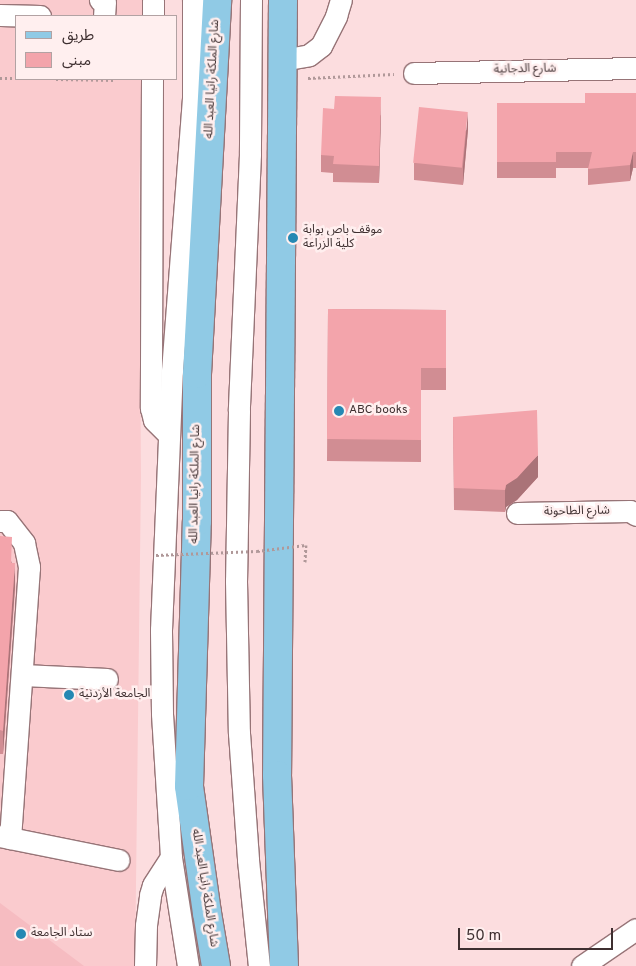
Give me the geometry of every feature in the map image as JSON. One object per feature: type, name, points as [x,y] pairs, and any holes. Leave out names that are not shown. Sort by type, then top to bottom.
[{"type":"main road","name":"شارع الملكة رانيا العبد الله","points":[[216,966],[189,786],[197,521],[197,374],[217,0]]},
{"type":"main road","points":[[283,0],[277,775],[284,966]]},
{"type":"street","points":[[97,15],[99,0],[104,2],[104,15]]},
{"type":"street","points":[[153,0],[153,15]]},
{"type":"street","points":[[188,966],[171,858],[162,713],[161,630],[169,435],[192,98],[193,0]]},
{"type":"street","points":[[251,0],[250,154],[239,411],[236,581],[240,733],[248,860],[259,966]]},
{"type":"street","points":[[282,70],[309,55],[320,46],[333,23],[340,0]]},
{"type":"street","points":[[0,15],[15,15]]},
{"type":"street","points":[[0,19],[15,20]]},
{"type":"street","name":"شارع الدجانية","points":[[414,73],[636,68]]},
{"type":"street","points":[[152,80],[150,408],[154,420],[169,435]]},
{"type":"street","name":"شارع الطاحونة","points":[[517,513],[630,511],[636,515]]},
{"type":"street","points":[[0,521],[7,521],[24,543],[29,567],[23,675],[5,837],[119,860]]},
{"type":"street","points":[[23,675],[107,679]]},
{"type":"street","points":[[145,966],[146,925],[150,895],[153,885],[171,858]]},
{"type":"street","points":[[593,962],[636,929]]},
{"type":"path","points":[[282,70],[414,73]]},
{"type":"path","points":[[0,78],[15,78]]},
{"type":"path","points":[[156,555],[257,551],[306,545]]},
{"type":"shaded area","name":"الجامعة الأردنية","points":[[0,0],[144,0],[143,15],[15,15],[15,80],[142,80],[139,192],[141,476],[135,966],[0,966]]},
{"type":"shaded area","name":"ستاد الجامعة","points":[[0,903],[84,966],[0,966]]},
{"type":"building","points":[[585,93],[636,93],[636,152],[633,152],[630,165],[588,169],[592,152],[556,152],[556,162],[497,162],[497,103],[585,103]]},
{"type":"building","points":[[335,96],[381,97],[379,166],[333,164],[334,156],[321,155],[323,108],[334,109]]},
{"type":"building","points":[[419,107],[468,112],[462,168],[413,163]]},
{"type":"building","points":[[328,309],[446,310],[446,368],[421,368],[421,440],[327,439]]},
{"type":"building","points":[[537,410],[538,455],[517,478],[506,485],[505,490],[454,488],[453,417]]},
{"type":"building","points":[[0,536],[12,537],[11,563],[15,563],[3,731],[0,730]]},
{"type":"place","name":"موقف باص بوابة كلية الزراعة","points":[[293,238]]},
{"type":"place","name":"ABC books","points":[[339,411]]},
{"type":"place","name":"الجامعة الأردنية","points":[[69,695]]},
{"type":"place","name":"ستاد الجامعة","points":[[21,934]]}]
